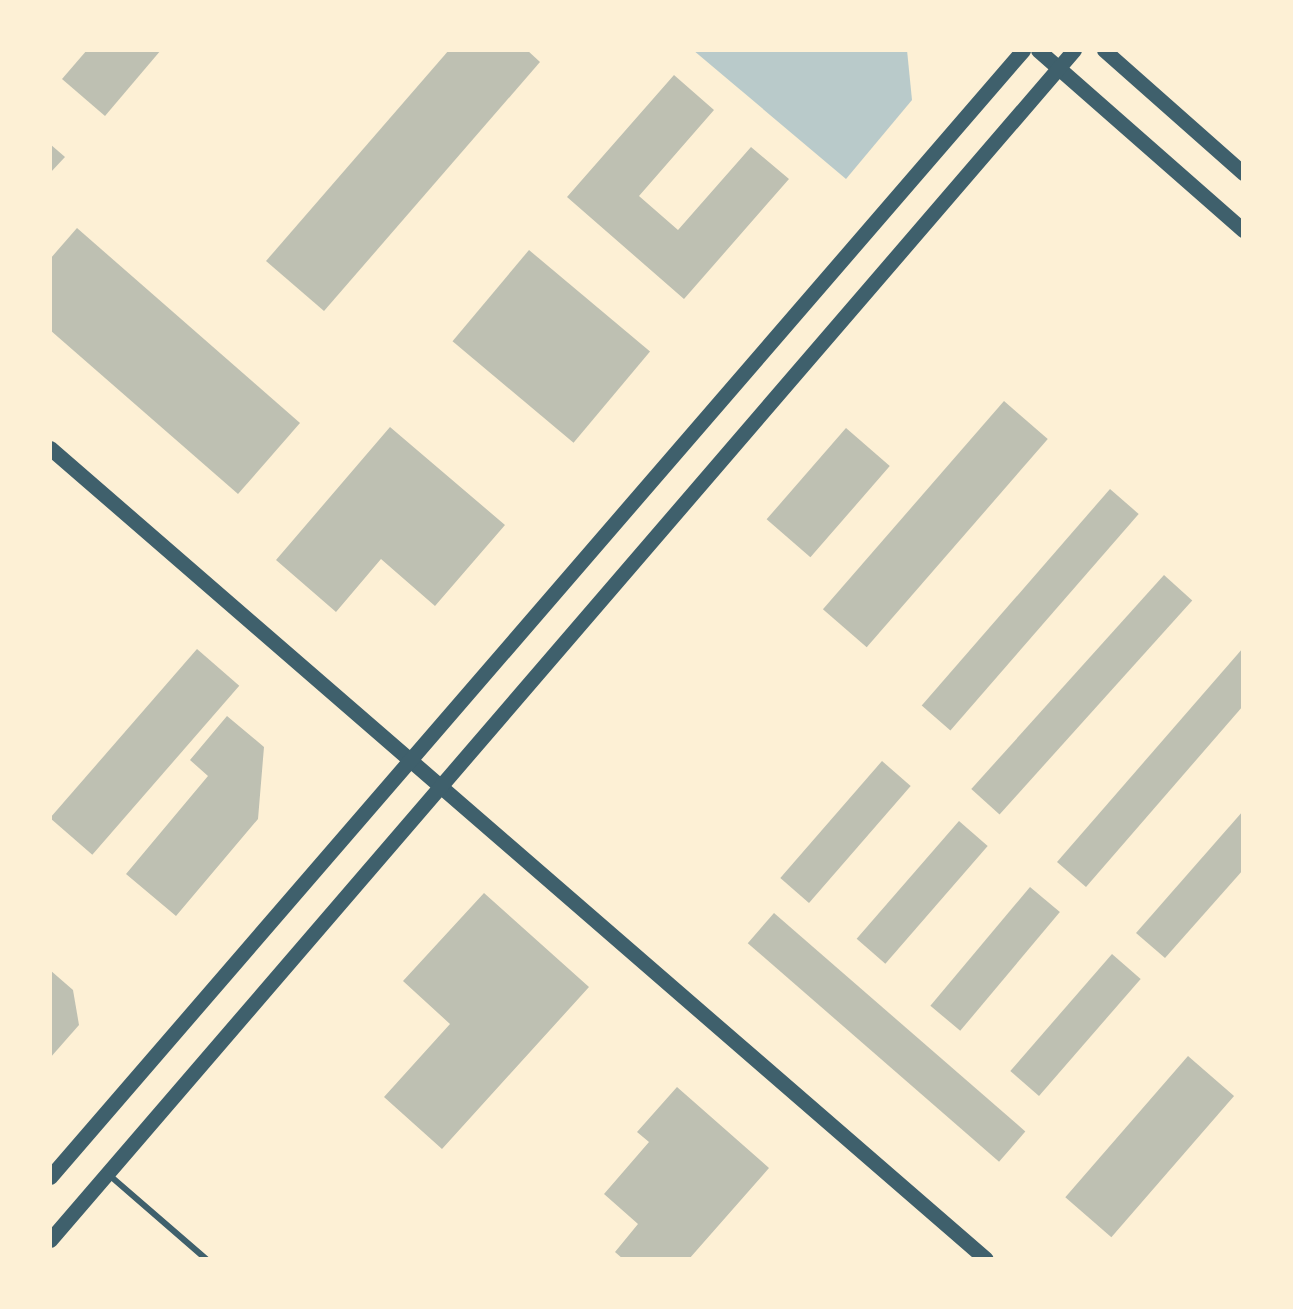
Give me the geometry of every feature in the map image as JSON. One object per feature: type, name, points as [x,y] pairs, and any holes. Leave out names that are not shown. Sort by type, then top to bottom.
[{"type":"street","points":[[50,1177],[1023,50]]},
{"type":"street","points":[[1038,50],[1243,230]]},
{"type":"street","points":[[50,1240],[1074,50]]},
{"type":"street","points":[[1104,50],[1243,173]]},
{"type":"street","points":[[50,448],[986,1259]]},
{"type":"lane","points":[[107,1174],[206,1259]]},
{"type":"shaded area","points":[[693,50],[907,50],[912,100],[846,179]]},
{"type":"building","points":[[87,50],[161,50],[105,116],[62,79]]},
{"type":"building","points":[[449,50],[527,50],[540,62],[324,311],[266,261]]},
{"type":"building","points":[[674,75],[714,110],[639,196],[678,230],[751,147],[789,179],[684,299],[567,197]]},
{"type":"building","points":[[50,144],[65,157],[50,173]]},
{"type":"building","points":[[77,228],[300,423],[238,494],[50,330],[50,259]]},
{"type":"building","points":[[529,250],[650,352],[574,443],[453,341]]},
{"type":"building","points":[[1004,401],[1048,439],[867,647],[823,609]]},
{"type":"building","points":[[390,427],[505,525],[435,606],[381,559],[336,612],[276,560]]},
{"type":"building","points":[[846,428],[890,466],[810,557],[767,519]]},
{"type":"building","points":[[1110,489],[1139,514],[950,731],[922,706]]},
{"type":"building","points":[[1164,575],[1192,600],[1000,814],[971,789]]},
{"type":"building","points":[[1243,648],[1243,706],[1086,887],[1057,862]]},
{"type":"building","points":[[197,649],[239,686],[92,855],[50,818]]},
{"type":"building","points":[[227,716],[264,747],[258,819],[176,916],[126,874],[208,776],[190,760]]},
{"type":"building","points":[[882,761],[911,786],[809,903],[780,878]]},
{"type":"building","points":[[1243,811],[1243,870],[1165,958],[1136,933]]},
{"type":"building","points":[[959,821],[988,846],[885,964],[857,939]]},
{"type":"building","points":[[1030,887],[1060,912],[960,1031],[930,1006]]},
{"type":"building","points":[[484,893],[589,987],[442,1149],[384,1097],[450,1024],[403,981]]},
{"type":"building","points":[[774,913],[1025,1131],[999,1162],[748,943]]},
{"type":"building","points":[[1112,954],[1141,979],[1039,1096],[1010,1071]]},
{"type":"building","points":[[50,970],[73,990],[79,1025],[50,1058]]},
{"type":"building","points":[[1188,1056],[1234,1096],[1111,1237],[1065,1197]]},
{"type":"building","points":[[677,1087],[769,1168],[689,1259],[623,1259],[615,1252],[638,1224],[604,1194],[649,1142],[637,1132]]}]
